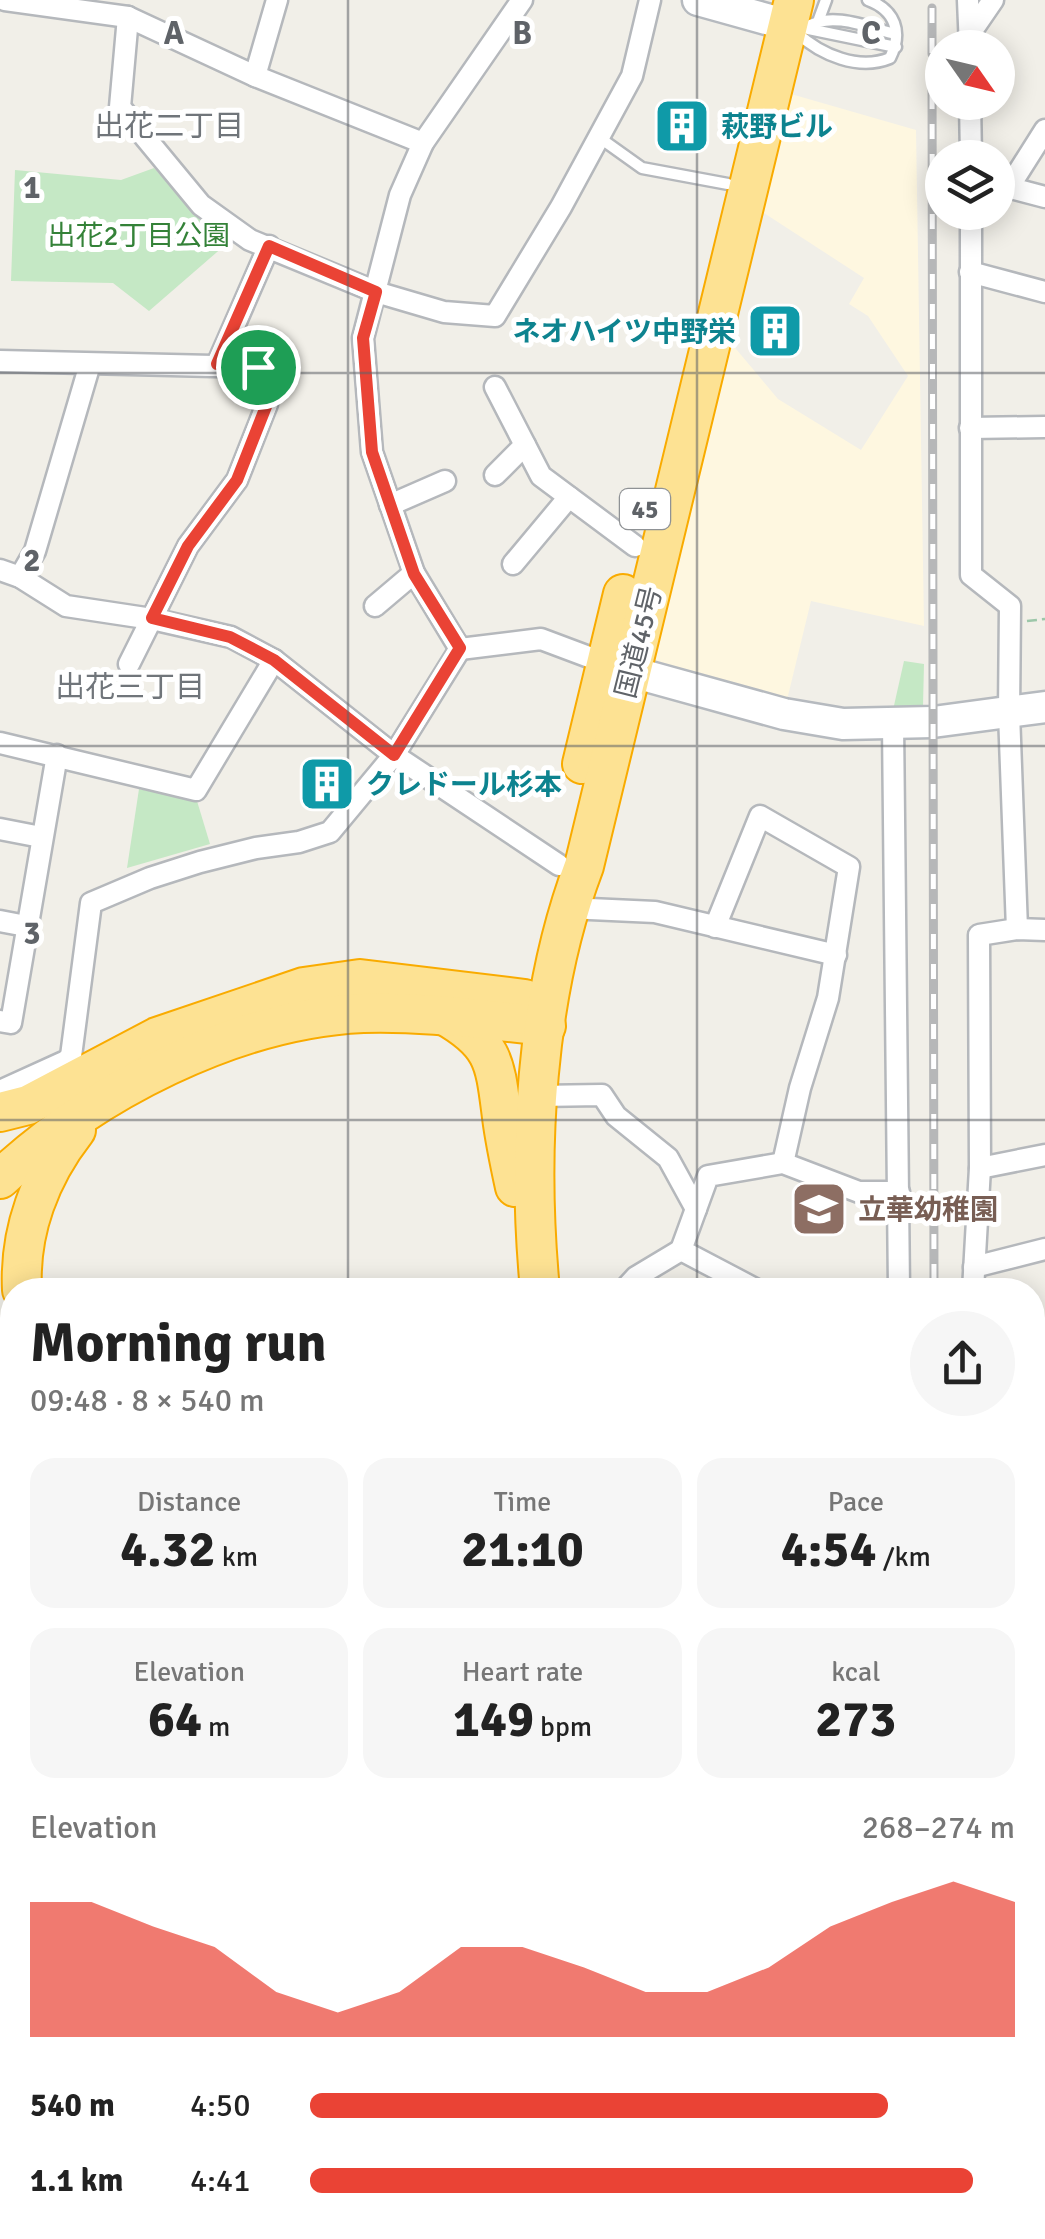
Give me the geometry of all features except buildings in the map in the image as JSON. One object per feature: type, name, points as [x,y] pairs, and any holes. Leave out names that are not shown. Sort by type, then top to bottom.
[{"type":"highway","name":"国道45号","points":[[539,1278],[534,1172],[537,1013],[584,866],[635,546],[728,184],[792,15]]},
{"type":"highway","name":"国道45号","points":[[519,1278],[514,1122],[537,1013],[560,865],[618,668],[792,15]]},
{"type":"highway","points":[[0,1112],[28,1106],[156,1037],[304,987],[360,979],[537,1013]]},
{"type":"highway","points":[[0,1179],[42,1142],[138,1081],[244,1035],[317,1018],[361,1014],[537,1013]]},
{"type":"highway","points":[[443,1014],[478,1038],[492,1056],[514,1188]]},
{"type":"highway","points":[[0,1158],[64,1106],[102,1068]]},
{"type":"highway","points":[[23,1278],[24,1244],[36,1199],[60,1151],[93,1108]]},
{"type":"street","points":[[5,0],[128,17],[255,76],[423,143]]},
{"type":"street","points":[[255,76],[277,0]]},
{"type":"street","points":[[460,648],[414,574],[372,452],[363,338],[400,195],[423,143],[522,0]]},
{"type":"street","points":[[128,17],[120,107],[202,206],[250,240],[376,292],[444,312],[495,316],[561,207],[632,76],[650,0]]},
{"type":"street","points":[[698,0],[792,15]]},
{"type":"street","points":[[968,0],[969,30]]},
{"type":"street","points":[[976,30],[993,0]]},
{"type":"street","points":[[1015,169],[1045,130]]},
{"type":"street","points":[[1015,189],[1045,198]]},
{"type":"street","points":[[970,230],[971,576],[1010,606],[1009,713],[1017,930]]},
{"type":"street","points":[[217,364],[269,246]]},
{"type":"street","points":[[970,272],[1045,292]]},
{"type":"street","points":[[0,361],[258,367],[266,386],[267,404],[237,480],[188,546],[129,664]]},
{"type":"street","points":[[90,364],[35,551],[10,573],[66,606],[152,618],[230,637],[274,660],[394,755],[560,865]]},
{"type":"street","points":[[495,387],[540,476],[635,546]]},
{"type":"street","points":[[970,428],[1045,428]]},
{"type":"street","points":[[496,476],[525,445]]},
{"type":"street","points":[[390,505],[445,481]]},
{"type":"street","points":[[513,564],[568,497]]},
{"type":"street","points":[[375,606],[414,574]]},
{"type":"street","points":[[460,648],[541,638],[618,668],[784,714],[843,724],[892,724],[1045,707]]},
{"type":"street","points":[[0,1091],[70,1056],[91,902],[200,862],[330,832],[394,755],[460,648]]},
{"type":"street","points":[[0,744],[196,790],[274,660]]},
{"type":"street","points":[[892,724],[899,1278]]},
{"type":"street","points":[[0,1021],[11,1023],[57,755]]},
{"type":"street","points":[[715,927],[760,816],[849,867],[828,998],[800,1088],[783,1163]]},
{"type":"street","points":[[0,829],[41,837]]},
{"type":"street","points":[[568,908],[656,912],[836,954]]},
{"type":"street","points":[[0,921],[26,926]]},
{"type":"street","points":[[974,1278],[980,1168],[979,935],[1045,930]]},
{"type":"street","points":[[538,1096],[602,1094],[616,1116],[668,1158],[696,1209]]},
{"type":"street","points":[[980,1168],[1045,1155]]},
{"type":"street","points":[[635,1278],[681,1250],[708,1176],[783,1163],[859,1192],[899,1192]]},
{"type":"street","points":[[681,1250],[734,1278]]},
{"type":"street","points":[[974,1267],[1045,1250]]},
{"type":"lane","points":[[792,15],[826,0]]},
{"type":"lane","points":[[792,15],[818,50],[870,66],[890,58],[896,47],[894,21],[886,8],[868,0]]},
{"type":"lane","points":[[792,15],[895,34]]},
{"type":"lane","points":[[792,15],[896,47]]},
{"type":"lane","points":[[599,138],[642,168],[728,184]]},
{"type":"shaded area","points":[[791,94],[916,130],[924,626],[811,601],[787,700],[656,667],[653,661],[731,343],[778,399],[861,450],[908,376],[868,316],[849,304],[864,278],[761,211]]},
{"type":"green space","name":"出花2丁目公園","points":[[154,168],[224,246],[149,311],[113,283],[11,281],[15,170],[121,180]]},
{"type":"green space","points":[[904,661],[924,664],[923,706],[893,710]]},
{"type":"green space","points":[[139,789],[197,801],[210,844],[127,868]]},
{"type":"railway","points":[[932,8],[932,30]]},
{"type":"railway","points":[[932,120],[934,1278]]},
{"type":"place","name":"萩野ビル","points":[[682,126]]},
{"type":"place","name":"ネオハイツ中野栄","points":[[775,331]]},
{"type":"place","name":"クレドール杉本","points":[[327,784]]},
{"type":"place","name":"立華幼稚園","points":[[819,1209]]},
{"type":"district","name":"出花二丁目","points":[[169,126]]},
{"type":"district","name":"出花三丁目","points":[[130,687]]},
{"type":"route","points":[[269,246],[376,292],[363,338],[372,452],[414,574],[460,648],[394,755],[274,660],[230,637],[152,618],[188,546],[237,480],[267,404],[266,386],[258,367],[217,364],[269,246]]}]
